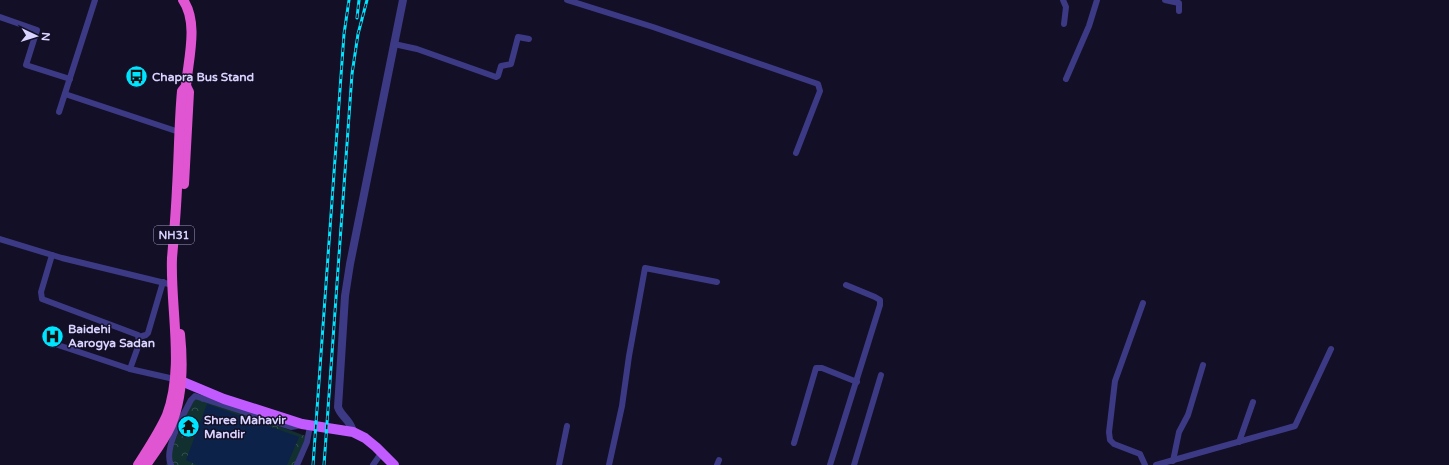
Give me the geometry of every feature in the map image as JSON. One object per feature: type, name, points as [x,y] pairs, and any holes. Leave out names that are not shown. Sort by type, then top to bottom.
[{"type":"highway","name":"NH31","points":[[147,464],[157,434],[167,414],[177,380],[182,352],[178,259],[189,92],[186,86],[191,20],[190,12],[183,0]]},
{"type":"highway","name":"NH31","points":[[177,380],[168,283],[172,259],[182,91],[186,86]]},
{"type":"main road","points":[[177,380],[224,399],[306,425],[352,432],[365,438],[382,452],[394,465]]},
{"type":"street","points":[[60,112],[95,0]]},
{"type":"street","points":[[352,432],[350,422],[340,412],[338,407],[346,296],[368,169],[403,0]]},
{"type":"street","points":[[566,0],[653,27],[818,84],[820,91],[796,153]]},
{"type":"street","points":[[1063,0],[1066,7],[1064,24]]},
{"type":"street","points":[[1066,79],[1088,28],[1098,0]]},
{"type":"street","points":[[1165,0],[1179,3],[1179,12]]},
{"type":"street","points":[[0,17],[37,30],[26,65],[70,79]]},
{"type":"street","points":[[394,44],[417,49],[496,77],[498,76],[501,66],[511,64],[518,37],[530,39]]},
{"type":"street","points":[[65,94],[179,132]]},
{"type":"street","points":[[0,239],[52,254],[168,283],[148,332],[146,335],[139,337]]},
{"type":"street","points":[[52,254],[41,292],[42,299],[134,333],[139,337]]},
{"type":"street","points":[[608,465],[622,406],[629,356],[645,268],[717,282]]},
{"type":"street","points":[[830,465],[857,382],[880,302],[875,297],[846,285]]},
{"type":"street","points":[[1143,303],[1117,374],[1110,414],[1109,436],[1114,444],[1140,454],[1145,465]]},
{"type":"street","points":[[130,369],[139,344],[139,337]]},
{"type":"street","points":[[58,345],[130,369],[177,380]]},
{"type":"street","points":[[1156,465],[1295,426],[1331,349]]},
{"type":"street","points":[[1173,461],[1178,432],[1189,411],[1203,365]]},
{"type":"street","points":[[794,443],[816,368],[822,368],[857,382]]},
{"type":"street","points":[[854,465],[882,375]]},
{"type":"street","points":[[171,465],[168,459],[168,454],[175,434],[191,400],[195,396],[199,396],[290,427],[306,425],[307,442],[297,465]]},
{"type":"street","points":[[1240,442],[1253,402]]},
{"type":"street","points":[[559,465],[567,426]]},
{"type":"street","points":[[373,465],[382,452]]},
{"type":"green space","points":[[198,396],[308,437],[296,465],[166,465],[190,402]]},
{"type":"water","points":[[207,404],[299,437],[287,465],[197,465],[186,460]]},
{"type":"railway","points":[[313,465],[344,34],[349,0]]},
{"type":"railway","points":[[357,18],[359,0]]},
{"type":"railway","points":[[324,465],[352,74],[358,34],[367,0]]},
{"type":"place","name":"Chapra Bus Stand","points":[[136,77]]},
{"type":"place","name":"Baidehi Aarogya Sadan","points":[[52,336]]},
{"type":"place","name":"Shree Mahavir Mandir","points":[[188,427]]}]
